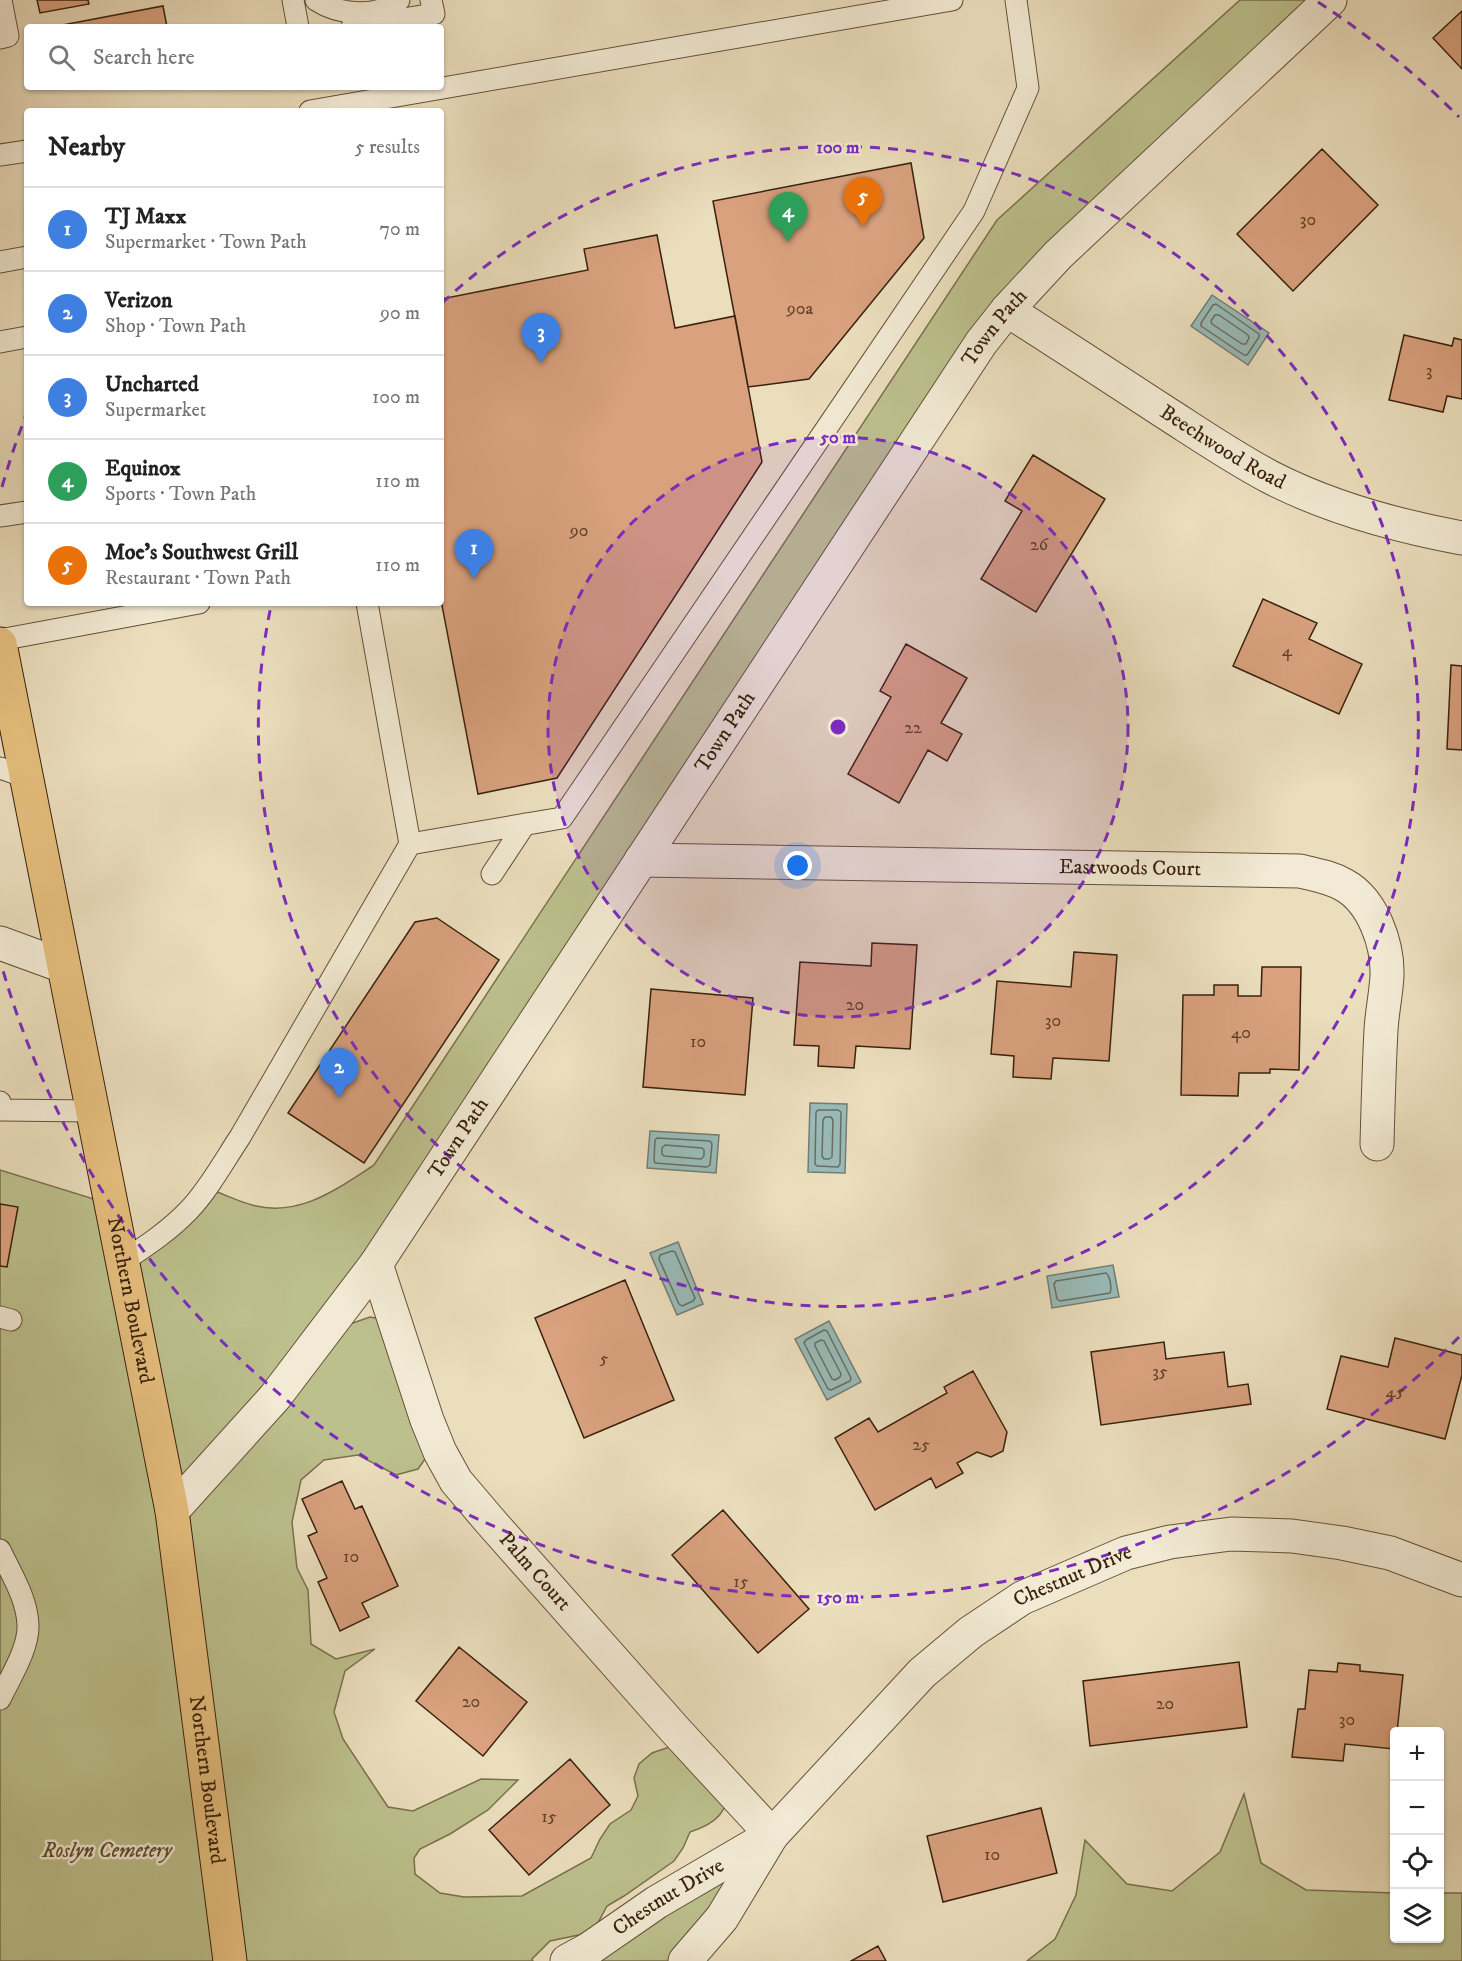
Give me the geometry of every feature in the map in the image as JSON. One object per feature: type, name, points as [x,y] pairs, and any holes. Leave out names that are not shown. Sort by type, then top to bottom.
[{"type":"main road","name":"Northern Boulevard","points":[[0,642],[13,772],[63,966],[172,1511],[230,1961]]},
{"type":"street","name":"Town Path","points":[[172,1511],[275,1397],[376,1264],[956,379],[1006,310],[1058,255],[1330,0]]},
{"type":"street","name":"Beechwood Road","points":[[1006,310],[1228,453],[1273,478],[1373,517],[1417,530],[1462,538]]},
{"type":"street","name":"Eastwoods Court","points":[[641,861],[1300,871],[1325,876],[1346,886],[1361,900],[1376,923],[1384,948],[1387,977],[1381,1030],[1377,1144]]},
{"type":"street","points":[[0,943],[63,966]]},
{"type":"street","name":"Palm Court","points":[[376,1264],[427,1420],[440,1452],[456,1481],[669,1723],[772,1835]]},
{"type":"street","name":"Chestnut Drive","points":[[685,1961],[722,1918],[772,1835],[922,1673],[971,1632],[1022,1598],[1126,1553],[1170,1542],[1231,1534],[1292,1536],[1390,1553],[1462,1580]]},
{"type":"street","name":"Chestnut Drive","points":[[567,1961],[589,1949],[657,1902],[772,1835]]},
{"type":"lane","points":[[0,38],[8,36],[1,0]]},
{"type":"lane","points":[[293,0],[297,24]]},
{"type":"lane","points":[[316,0],[336,9],[356,13],[388,8],[399,0]]},
{"type":"lane","points":[[371,24],[434,14],[432,0]]},
{"type":"lane","points":[[444,88],[952,0]]},
{"type":"lane","points":[[410,844],[562,818],[974,211],[1028,88],[1016,0]]},
{"type":"lane","points":[[327,108],[431,90]]},
{"type":"lane","points":[[0,155],[24,151]]},
{"type":"lane","points":[[0,262],[24,258]]},
{"type":"lane","points":[[0,342],[24,338]]},
{"type":"lane","points":[[0,516],[24,512]]},
{"type":"lane","points":[[0,642],[185,606]]},
{"type":"lane","points":[[122,1262],[157,1239],[190,1209],[240,1137],[410,844],[368,606]]},
{"type":"lane","points":[[492,874],[525,824]]},
{"type":"lane","points":[[0,1102],[1,1110],[91,1111]]},
{"type":"lane","points":[[0,1550],[21,1594],[28,1626],[22,1653],[0,1699]]},
{"type":"green space","name":"Roslyn Cemetery","points":[[1240,0],[1330,0],[1058,255],[350,1324],[370,1317],[392,1321],[432,1449],[418,1469],[396,1475],[358,1455],[324,1460],[301,1480],[292,1522],[297,1568],[308,1590],[311,1644],[336,1659],[375,1649],[345,1671],[334,1712],[343,1739],[388,1807],[413,1811],[481,1779],[518,1780],[488,1810],[450,1834],[420,1849],[414,1858],[415,1874],[440,1893],[464,1897],[522,1896],[591,1858],[610,1824],[631,1810],[638,1796],[634,1778],[639,1764],[652,1753],[678,1744],[734,1787],[727,1804],[714,1821],[690,1832],[674,1861],[607,1906],[593,1932],[550,1941],[532,1959],[533,1961],[0,1961],[0,1170],[110,1204],[124,1270],[217,1192],[252,1205],[286,1208],[332,1192],[374,1165],[997,220]]},
{"type":"green space","points":[[1244,1794],[1261,1863],[1306,1890],[1390,1893],[1390,1943],[1444,1943],[1444,1893],[1462,1893],[1462,1961],[1027,1961],[1055,1939],[1076,1895],[1085,1840],[1127,1884],[1172,1891],[1220,1852]]},
{"type":"green space","points":[[772,1835],[685,1961],[567,1961]]},
{"type":"water","points":[[1212,295],[1269,333],[1248,365],[1191,326]]},
{"type":"water","points":[[810,1103],[847,1104],[845,1173],[808,1172]]},
{"type":"water","points":[[650,1131],[719,1135],[716,1173],[647,1168]]},
{"type":"water","points":[[678,1242],[703,1304],[677,1315],[650,1253]]},
{"type":"water","points":[[1113,1265],[1119,1297],[1052,1308],[1047,1276]]},
{"type":"water","points":[[829,1321],[861,1382],[827,1400],[795,1339]]},
{"type":"building","points":[[37,0],[88,0],[89,4],[40,13]]},
{"type":"building","points":[[163,6],[166,24],[68,24]]},
{"type":"building","points":[[1462,11],[1462,69],[1433,38]]},
{"type":"building","points":[[1322,149],[1378,205],[1293,291],[1237,234]]},
{"type":"building","points":[[911,163],[924,238],[809,379],[748,387],[713,201]]},
{"type":"building","points":[[657,235],[675,328],[735,316],[762,462],[557,778],[478,794],[442,606],[444,606],[444,298],[588,270],[584,249]]},
{"type":"building","points":[[1404,335],[1452,346],[1454,338],[1462,340],[1462,399],[1447,396],[1443,412],[1389,400]]},
{"type":"building","points":[[1033,455],[1105,499],[1036,612],[981,579],[1022,511],[1005,501]]},
{"type":"building","points":[[1263,599],[1317,623],[1309,639],[1362,664],[1339,714],[1233,666]]},
{"type":"building","points":[[906,644],[967,678],[941,723],[962,734],[947,761],[928,750],[899,803],[848,774],[891,697],[880,691]]},
{"type":"building","points":[[1451,665],[1462,666],[1462,750],[1447,749]]},
{"type":"building","points":[[437,918],[499,960],[364,1163],[288,1113],[415,922]]},
{"type":"building","points":[[872,943],[917,945],[910,1049],[856,1046],[854,1068],[818,1066],[819,1046],[794,1045],[800,962],[871,966]]},
{"type":"building","points":[[1074,952],[1117,955],[1109,1061],[1053,1058],[1051,1079],[1013,1077],[1014,1056],[991,1054],[997,981],[1071,987]]},
{"type":"building","points":[[1262,967],[1301,967],[1299,1070],[1270,1069],[1270,1073],[1239,1073],[1238,1096],[1181,1095],[1183,995],[1214,995],[1214,985],[1238,985],[1238,996],[1261,996]]},
{"type":"building","points":[[651,989],[753,998],[745,1095],[643,1087]]},
{"type":"building","points":[[0,1204],[18,1207],[7,1267],[0,1266]]},
{"type":"building","points":[[625,1280],[674,1400],[584,1438],[535,1318]]},
{"type":"building","points":[[1395,1338],[1462,1355],[1462,1375],[1445,1439],[1327,1409],[1341,1356],[1388,1367]]},
{"type":"building","points":[[1164,1342],[1166,1359],[1224,1352],[1228,1387],[1248,1384],[1251,1404],[1101,1425],[1091,1352]]},
{"type":"building","points":[[973,1371],[1007,1432],[1003,1451],[991,1457],[977,1452],[957,1463],[963,1473],[936,1488],[931,1478],[875,1510],[835,1438],[869,1418],[878,1432],[947,1393],[944,1387]]},
{"type":"building","points":[[342,1481],[355,1509],[362,1506],[398,1586],[362,1603],[369,1617],[340,1631],[318,1582],[327,1578],[308,1536],[317,1532],[302,1499]]},
{"type":"building","points":[[723,1510],[809,1609],[758,1653],[672,1555]]},
{"type":"building","points":[[459,1647],[527,1702],[483,1756],[416,1701]]},
{"type":"building","points":[[1239,1662],[1247,1727],[1090,1746],[1083,1681]]},
{"type":"building","points":[[1338,1663],[1360,1665],[1360,1671],[1403,1675],[1398,1727],[1390,1727],[1390,1749],[1345,1744],[1343,1761],[1292,1757],[1298,1709],[1305,1709],[1309,1670],[1337,1672]]},
{"type":"building","points":[[570,1759],[610,1805],[529,1875],[489,1830]]},
{"type":"building","points":[[1041,1808],[1057,1873],[943,1902],[927,1836]]},
{"type":"building","points":[[878,1946],[886,1961],[851,1961]]},
{"type":"place","name":"Moe's Southwest Grill","points":[[863,227]]},
{"type":"place","name":"Equinox","points":[[788,242]]},
{"type":"place","name":"Uncharted","points":[[541,363]]},
{"type":"place","name":"TJ Maxx","points":[[474,579]]},
{"type":"place","name":"Verizon","points":[[339,1098]]}]
